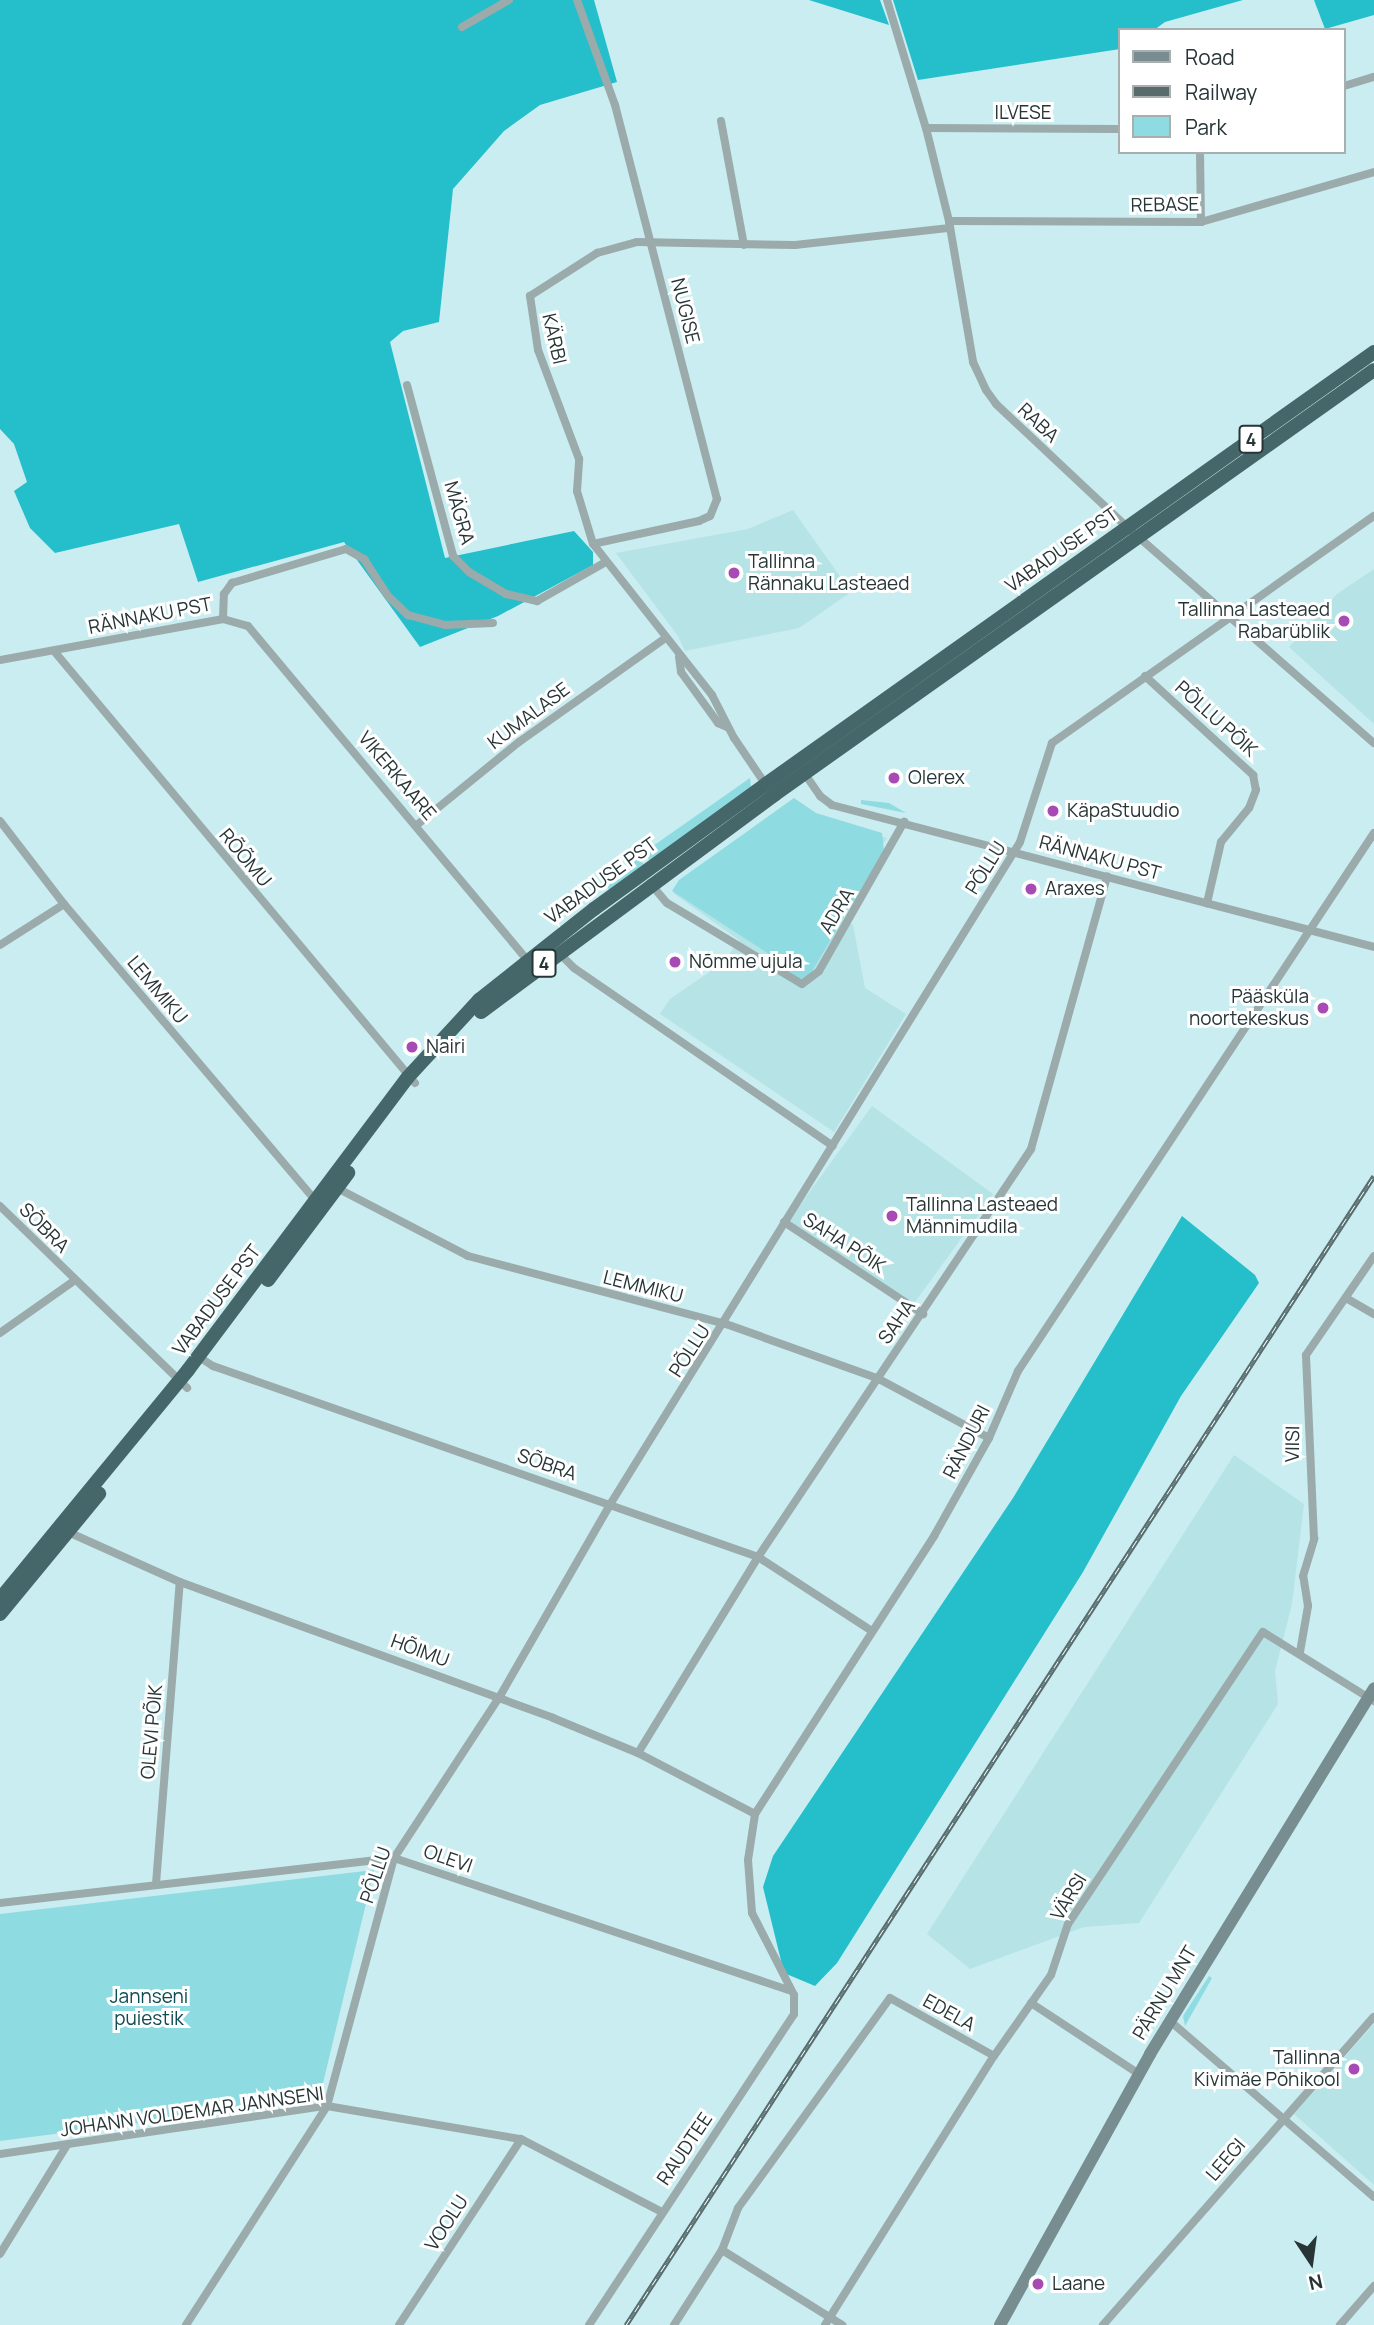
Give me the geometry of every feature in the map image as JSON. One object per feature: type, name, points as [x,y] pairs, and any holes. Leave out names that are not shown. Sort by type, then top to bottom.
[{"type":"highway","name":"VABADUSE PST","points":[[1133,532],[1374,352]]},
{"type":"highway","name":"VABADUSE PST","points":[[0,1614],[203,1360],[412,1080],[531,965],[800,768],[1133,532],[1374,370]]},
{"type":"highway","name":"VABADUSE PST","points":[[531,965],[558,952],[647,879]]},
{"type":"highway","name":"VABADUSE PST","points":[[0,1599],[183,1385]]},
{"type":"main road","name":"PÄRNU MNT","points":[[1005,2323],[1139,2074],[1372,1695]]},
{"type":"street","points":[[462,27],[509,0]]},
{"type":"street","name":"NUGISE","points":[[577,0],[615,105],[716,507],[699,522],[593,544]]},
{"type":"street","name":"RABA","points":[[887,0],[926,128],[949,224],[973,362],[986,390],[996,404],[1133,532],[1374,743]]},
{"type":"street","points":[[1346,85],[1374,77]]},
{"type":"street","points":[[721,121],[744,245]]},
{"type":"street","name":"ILVESE","points":[[926,128],[1118,129]]},
{"type":"street","points":[[1200,154],[1201,222]]},
{"type":"street","name":"REBASE","points":[[949,224],[1201,222],[1374,172]]},
{"type":"street","name":"KÄRBI","points":[[606,562],[593,544],[577,491],[579,459],[538,350],[529,297],[597,253],[651,241],[795,245],[949,224]]},
{"type":"street","name":"MÄGRA","points":[[407,385],[453,556],[469,572],[506,594],[537,601],[606,562]]},
{"type":"street","name":"PÕLLU","points":[[186,2325],[327,2106],[394,1857],[500,1696],[611,1503],[726,1324],[784,1222],[1014,852],[1052,743],[1374,516]]},
{"type":"street","name":"RÄNNAKU PST","points":[[0,660],[223,619],[224,594],[232,583],[346,549],[364,559],[388,597],[408,615],[445,625],[493,623]]},
{"type":"street","points":[[606,562],[679,657],[681,671],[718,723],[727,727],[770,790]]},
{"type":"street","name":"VIKERKAARE","points":[[223,619],[248,626],[418,824],[531,965]]},
{"type":"street","name":"KUMALASE","points":[[418,824],[519,741],[664,639]]},
{"type":"street","name":"RÕÕMU","points":[[54,651],[412,1080]]},
{"type":"street","name":"PÕLLU PÕIK","points":[[1145,676],[1253,775],[1256,790],[1249,808],[1221,842],[1207,903]]},
{"type":"street","name":"RÄNNAKU PST","points":[[800,768],[820,796],[832,805],[1374,947]]},
{"type":"street","name":"LEMMIKU","points":[[0,821],[64,904],[319,1203]]},
{"type":"street","name":"ADRA","points":[[647,879],[667,903],[802,984],[819,971],[904,822]]},
{"type":"street","name":"RÄNDURI","points":[[788,1990],[752,1913],[748,1860],[755,1814],[934,1536],[989,1438],[1018,1371],[1374,834]]},
{"type":"street","name":"SAHA","points":[[638,1753],[758,1557],[1031,1149],[1107,876]]},
{"type":"street","points":[[0,944],[64,904]]},
{"type":"street","points":[[558,952],[574,968],[833,1146]]},
{"type":"street","name":"LEMMIKU","points":[[333,1185],[468,1256],[726,1324],[877,1378],[989,1438]]},
{"type":"street","name":"SÕBRA","points":[[0,1206],[183,1385]]},
{"type":"street","name":"SAHA PÕIK","points":[[784,1222],[923,1314]]},
{"type":"street","name":"VIISI","points":[[1300,1652],[1308,1606],[1303,1576],[1314,1539],[1308,1476],[1310,1391],[1304,1367],[1310,1346],[1374,1256]]},
{"type":"street","points":[[2,1328],[75,1280]]},
{"type":"street","points":[[1346,1297],[1374,1314]]},
{"type":"street","name":"SÕBRA","points":[[203,1360],[758,1557],[872,1631]]},
{"type":"street","name":"HÕIMU","points":[[68,1532],[180,1582],[500,1696],[638,1753],[755,1814]]},
{"type":"street","name":"OLEVI PÕIK","points":[[156,1884],[180,1582]]},
{"type":"street","name":"VÄRSI","points":[[825,2325],[994,2056],[1051,1975],[1068,1924],[1263,1632],[1372,1695]]},
{"type":"street","name":"OLEVI","points":[[0,1903],[394,1857],[788,1990]]},
{"type":"street","name":"RAUDTEE","points":[[589,2325],[793,2014],[794,1995],[788,1990]]},
{"type":"street","name":"EDELA","points":[[722,2250],[738,2208],[890,1998],[994,2056]]},
{"type":"street","points":[[1031,2003],[1139,2074]]},
{"type":"street","name":"LEEGI","points":[[1104,2325],[1374,2017]]},
{"type":"street","points":[[1170,2021],[1374,2197]]},
{"type":"street","name":"JOHANN VOLDEMAR JANNSENI","points":[[0,2154],[327,2106],[521,2139],[662,2212]]},
{"type":"street","name":"VOOLU","points":[[399,2325],[521,2139]]},
{"type":"street","points":[[0,2254],[67,2145]]},
{"type":"street","points":[[674,2325],[722,2250],[842,2325]]},
{"type":"street","points":[[1340,2325],[1374,2286]]},
{"type":"shaded area","points":[[0,0],[594,0],[617,82],[540,105],[504,131],[453,189],[439,322],[403,331],[390,342],[445,558],[574,531],[593,552],[593,565],[498,616],[420,647],[344,542],[198,582],[179,524],[55,553],[30,528],[14,491],[27,482],[14,444],[0,429]]},
{"type":"shaded area","points":[[809,0],[880,0],[889,25]]},
{"type":"shaded area","points":[[893,0],[1243,0],[1165,22],[1157,28],[1118,28],[1118,49],[918,80]]},
{"type":"shaded area","points":[[1314,0],[1374,0],[1374,15],[1325,28]]},
{"type":"shaded area","name":"Tallinna Rännaku Lasteaed","points":[[793,510],[851,592],[799,628],[685,651],[678,636],[616,553],[748,529]]},
{"type":"shaded area","name":"Tallinna Lasteaed Rabarüblik","points":[[1374,569],[1374,724],[1289,647],[1337,594]]},
{"type":"shaded area","points":[[788,812],[887,838],[839,917],[853,925],[865,988],[906,1014],[834,1132],[660,1014],[670,999],[724,962],[739,940],[673,893]]},
{"type":"shaded area","name":"Tallinna Lasteaed Männimudila","points":[[872,1106],[993,1194],[910,1309],[789,1221]]},
{"type":"shaded area","points":[[1182,1216],[1255,1275],[1259,1283],[1181,1396],[1083,1572],[837,1963],[815,1986],[784,1973],[763,1887],[773,1856],[1013,1498]]},
{"type":"shaded area","points":[[1234,1455],[1304,1504],[1292,1604],[1275,1671],[1278,1704],[1139,1923],[1084,1927],[970,1969],[927,1934]]},
{"type":"shaded area","name":"Tallinna Kivimäe Põhikool","points":[[1374,2024],[1374,2185],[1294,2114]]},
{"type":"green space","points":[[750,778],[751,787],[650,861],[643,853]]},
{"type":"green space","points":[[794,798],[816,813],[882,833],[884,851],[808,978],[797,979],[768,963],[772,956],[672,891],[679,880]]},
{"type":"green space","points":[[861,800],[889,803],[906,813],[861,804]]},
{"type":"green space","points":[[636,858],[644,864],[609,890],[605,882]]},
{"type":"green space","name":"Jannseni puiestik","points":[[374,1870],[319,2100],[0,2141],[0,1914]]},
{"type":"green space","points":[[1209,1976],[1212,1978],[1185,2026],[1183,2016]]},
{"type":"railway","points":[[626,2325],[1374,1176]]},
{"type":"place","name":"Tallinna Rännaku Lasteaed","points":[[734,573]]},
{"type":"place","name":"Tallinna Lasteaed Rabarüblik","points":[[1344,621]]},
{"type":"place","name":"Olerex","points":[[894,778]]},
{"type":"place","name":"KäpaStuudio","points":[[1053,811]]},
{"type":"place","name":"Araxes","points":[[1031,889]]},
{"type":"place","name":"Nõmme ujula","points":[[675,962]]},
{"type":"place","name":"Pääsküla noortekeskus","points":[[1323,1008]]},
{"type":"place","name":"Nairi","points":[[412,1047]]},
{"type":"place","name":"Tallinna Lasteaed Männimudila","points":[[892,1216]]},
{"type":"place","name":"Tallinna Kivimäe Põhikool","points":[[1354,2069]]},
{"type":"place","name":"Laane","points":[[1038,2284]]}]
